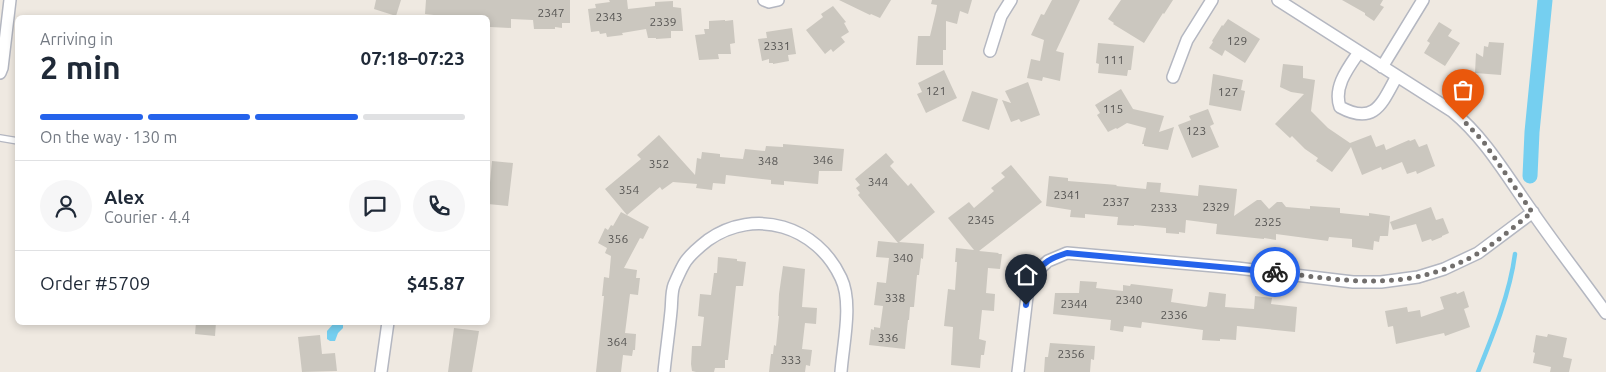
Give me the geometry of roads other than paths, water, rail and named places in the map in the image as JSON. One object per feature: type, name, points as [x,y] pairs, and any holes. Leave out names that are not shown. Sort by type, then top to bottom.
[{"type":"street","points":[[0,72],[10,0]]},
{"type":"street","points":[[764,0],[769,2],[778,0]]},
{"type":"street","points":[[990,51],[1001,16],[1011,0]]},
{"type":"street","points":[[1173,77],[1187,40],[1212,0]]},
{"type":"street","points":[[1278,0],[1452,111],[1463,120],[1483,141],[1606,313]]},
{"type":"street","points":[[1382,66],[1423,0]]},
{"type":"street","points":[[1359,52],[1338,88],[1337,98],[1340,107],[1349,112],[1362,114],[1374,112],[1397,76]]},
{"type":"street","points":[[1018,372],[1028,288],[1037,271],[1048,261],[1067,253],[1237,268],[1353,282],[1381,282],[1418,278],[1444,269],[1478,253],[1532,212]]},
{"type":"street","points":[[664,372],[674,287],[685,263],[698,248],[719,232],[744,224],[772,224],[790,228],[813,241],[827,255],[841,278],[847,303],[841,372]]},
{"type":"street","points":[[381,372],[388,325]]},
{"type":"lane","points":[[0,138],[15,140]]},
{"type":"water","points":[[332,325],[343,325],[335,341],[327,339],[327,331]]},
{"type":"waterway","points":[[1530,176],[1532,132],[1545,0]]},
{"type":"waterway","points":[[1478,372],[1505,299],[1515,254]]}]
